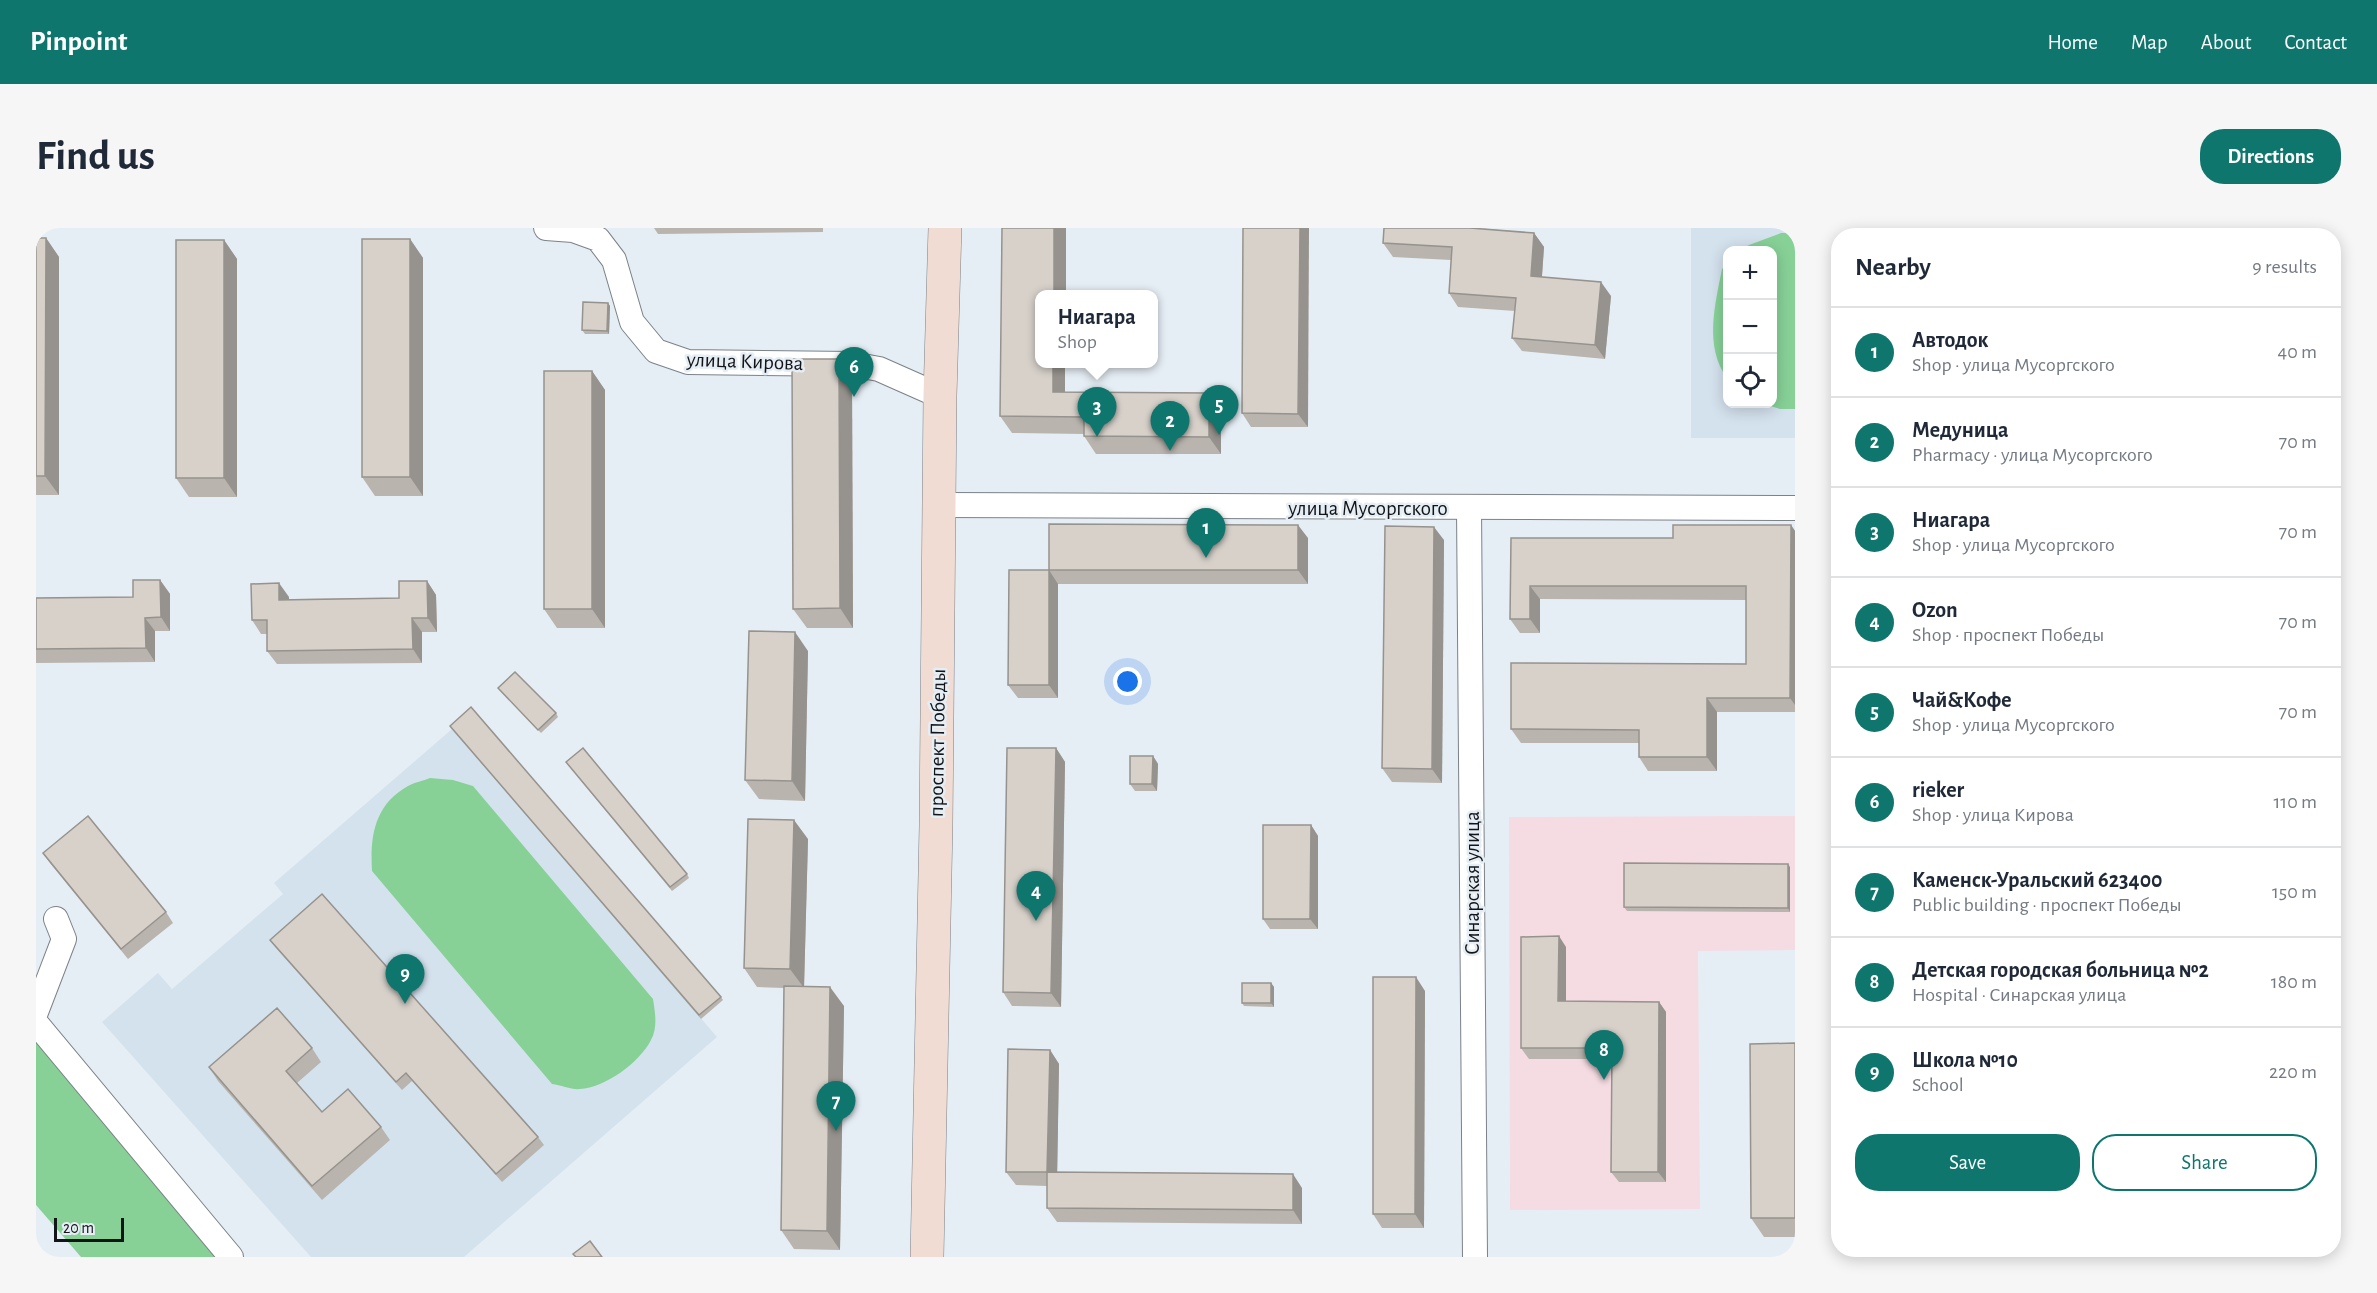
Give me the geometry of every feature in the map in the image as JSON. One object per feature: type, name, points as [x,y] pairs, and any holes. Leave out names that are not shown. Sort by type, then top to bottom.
[{"type":"main road","name":"проспект Победы","points":[[927,1257],[936,825],[940,396],[945,228]]},
{"type":"street","name":"улица Кирова","points":[[546,228],[573,230],[598,239],[614,260],[632,322],[656,351],[688,362],[852,364],[879,369],[940,396]]},
{"type":"street","name":"улица Мусоргского","points":[[940,505],[1795,508]]},
{"type":"street","name":"Синарская улица","points":[[1469,508],[1475,1257]]},
{"type":"street","points":[[36,1012],[64,939],[56,919]]},
{"type":"street","points":[[36,1023],[231,1257]]},
{"type":"shaded area","points":[[1691,228],[1795,228],[1795,438],[1691,438]]},
{"type":"shaded area","points":[[452,729],[717,1037],[464,1257],[311,1257],[102,1022],[158,973],[172,989],[283,894],[274,883]]},
{"type":"shaded area","points":[[1795,816],[1795,950],[1698,951],[1700,1209],[1510,1210],[1509,817]]},
{"type":"green space","points":[[1781,233],[1795,233],[1795,409],[1777,408],[1777,246],[1749,245]]},
{"type":"green space","points":[[1722,269],[1723,371],[1713,339],[1714,311]]},
{"type":"green space","points":[[430,778],[453,780],[473,786],[653,999],[655,1025],[651,1040],[639,1057],[611,1079],[590,1088],[580,1089],[552,1084],[372,871],[372,846],[376,823],[381,812],[397,794],[411,785]]},
{"type":"green space","points":[[36,1030],[218,1257],[81,1257],[36,1205]]},
{"type":"building","points":[[1002,228],[1054,228],[1054,290],[1035,290],[1035,368],[1053,368],[1053,392],[1209,393],[1209,437],[1084,436],[1084,417],[1000,416]]},
{"type":"building","points":[[1243,228],[1300,228],[1298,414],[1242,413]]},
{"type":"building","points":[[1384,228],[1470,228],[1534,233],[1531,276],[1601,282],[1595,345],[1512,338],[1516,298],[1449,293],[1452,247],[1383,243]]},
{"type":"building","points":[[36,238],[46,238],[45,476],[36,476]]},
{"type":"building","points":[[362,239],[410,239],[410,477],[362,477]]},
{"type":"building","points":[[176,240],[224,240],[224,478],[176,478]]},
{"type":"building","points":[[583,302],[608,303],[607,331],[582,330]]},
{"type":"building","points":[[792,359],[839,359],[840,608],[793,609]]},
{"type":"building","points":[[544,371],[592,371],[592,609],[544,609]]},
{"type":"building","points":[[1049,524],[1298,525],[1298,570],[1049,570]]},
{"type":"building","points":[[1673,525],[1791,525],[1790,698],[1707,698],[1707,757],[1639,757],[1639,730],[1511,729],[1511,663],[1746,664],[1746,586],[1530,586],[1530,619],[1510,619],[1511,538],[1673,538]]},
{"type":"building","points":[[1385,526],[1434,527],[1432,769],[1382,768]]},
{"type":"building","points":[[1009,570],[1049,570],[1049,685],[1008,685]]},
{"type":"building","points":[[133,580],[160,580],[161,617],[145,618],[146,648],[36,649],[36,598],[133,597]]},
{"type":"building","points":[[399,581],[427,581],[428,618],[412,618],[413,649],[267,651],[267,620],[252,620],[251,584],[279,583],[279,600],[399,598]]},
{"type":"building","points":[[749,631],[795,632],[792,781],[745,780]]},
{"type":"building","points":[[515,672],[556,713],[538,730],[498,688]]},
{"type":"building","points":[[471,707],[721,997],[699,1015],[450,726]]},
{"type":"building","points":[[583,748],[687,874],[670,887],[566,762]]},
{"type":"building","points":[[1007,748],[1056,748],[1051,993],[1003,992]]},
{"type":"building","points":[[1130,756],[1153,756],[1152,784],[1130,784]]},
{"type":"building","points":[[88,816],[166,912],[121,949],[43,853]]},
{"type":"building","points":[[748,819],[794,820],[790,969],[744,968]]},
{"type":"building","points":[[1263,825],[1311,825],[1310,919],[1263,919]]},
{"type":"building","points":[[1624,863],[1788,864],[1788,908],[1624,907]]},
{"type":"building","points":[[322,894],[538,1137],[496,1174],[406,1073],[396,1082],[270,940]]},
{"type":"building","points":[[1559,936],[1558,1001],[1659,1002],[1658,1172],[1611,1172],[1612,1048],[1521,1048],[1521,937]]},
{"type":"building","points":[[1373,977],[1416,977],[1415,1214],[1373,1214]]},
{"type":"building","points":[[1242,983],[1271,983],[1271,1003],[1242,1003]]},
{"type":"building","points":[[784,986],[830,987],[827,1231],[781,1230]]},
{"type":"building","points":[[277,1008],[312,1048],[286,1071],[322,1112],[348,1089],[381,1127],[312,1186],[209,1067]]},
{"type":"building","points":[[1795,1043],[1795,1218],[1751,1218],[1750,1044]]},
{"type":"building","points":[[1008,1049],[1050,1050],[1047,1172],[1006,1172]]},
{"type":"building","points":[[1047,1172],[1293,1174],[1293,1210],[1047,1208]]},
{"type":"building","points":[[590,1241],[602,1257],[576,1257],[573,1254]]},
{"type":"place","name":"rieker","points":[[854,397]]},
{"type":"place","name":"Чай&Кофе","points":[[1219,435]]},
{"type":"place","name":"Ниагара","points":[[1097,437]]},
{"type":"place","name":"Медуница","points":[[1170,451]]},
{"type":"place","name":"Автодок","points":[[1206,558]]},
{"type":"place","name":"Ozon","points":[[1036,921]]},
{"type":"place","name":"Школа №10","points":[[405,1004]]},
{"type":"place","name":"Детская городская больница №2","points":[[1604,1080]]},
{"type":"place","name":"Каменск-Уральский 623400","points":[[836,1131]]}]
